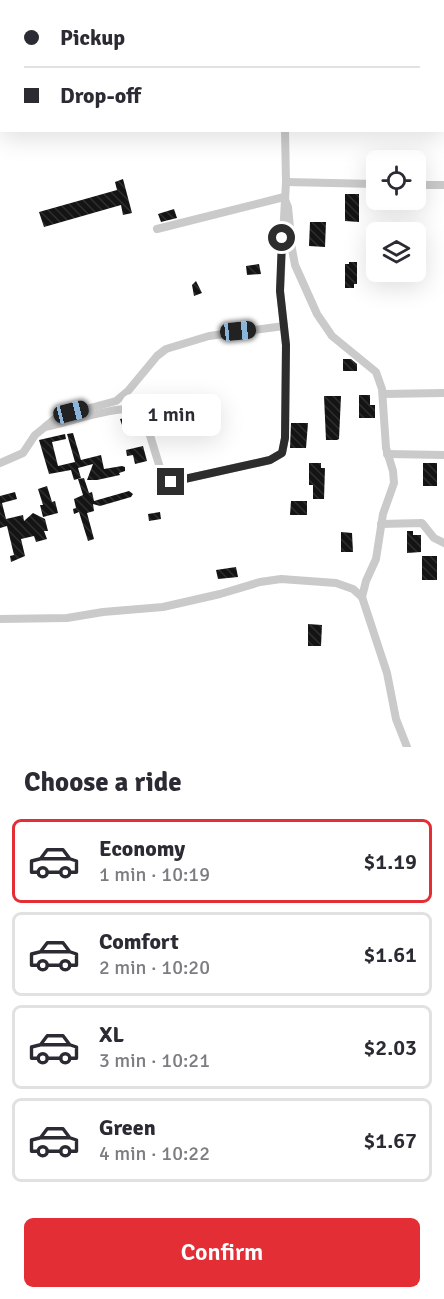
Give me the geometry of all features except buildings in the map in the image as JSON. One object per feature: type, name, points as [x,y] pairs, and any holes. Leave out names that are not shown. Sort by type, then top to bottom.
[{"type":"street","points":[[45,428],[120,410],[141,410],[161,471],[165,479],[171,482],[279,456],[282,453],[285,438],[286,345],[280,291],[286,182],[285,132]]},
{"type":"street","points":[[286,182],[366,184]]},
{"type":"street","points":[[426,185],[444,185]]},
{"type":"street","points":[[157,229],[284,197]]},
{"type":"street","points":[[284,197],[288,207],[295,265],[313,304],[332,336],[376,372],[381,382],[387,454],[393,471],[394,483],[381,524],[376,559],[362,597]]},
{"type":"street","points":[[0,463],[23,453],[35,435],[57,417],[116,401],[166,349],[216,335],[284,326]]},
{"type":"street","points":[[383,394],[444,393]]},
{"type":"street","points":[[387,454],[444,455]]},
{"type":"street","points":[[381,524],[422,523],[434,538],[444,543]]},
{"type":"street","points":[[0,619],[67,618],[103,612],[163,608],[260,582],[281,579],[336,583],[353,589],[362,597],[387,673],[396,719],[407,747]]},
{"type":"route","points":[[171,482],[270,460],[282,453],[285,438],[286,345],[280,291],[282,238]]}]
